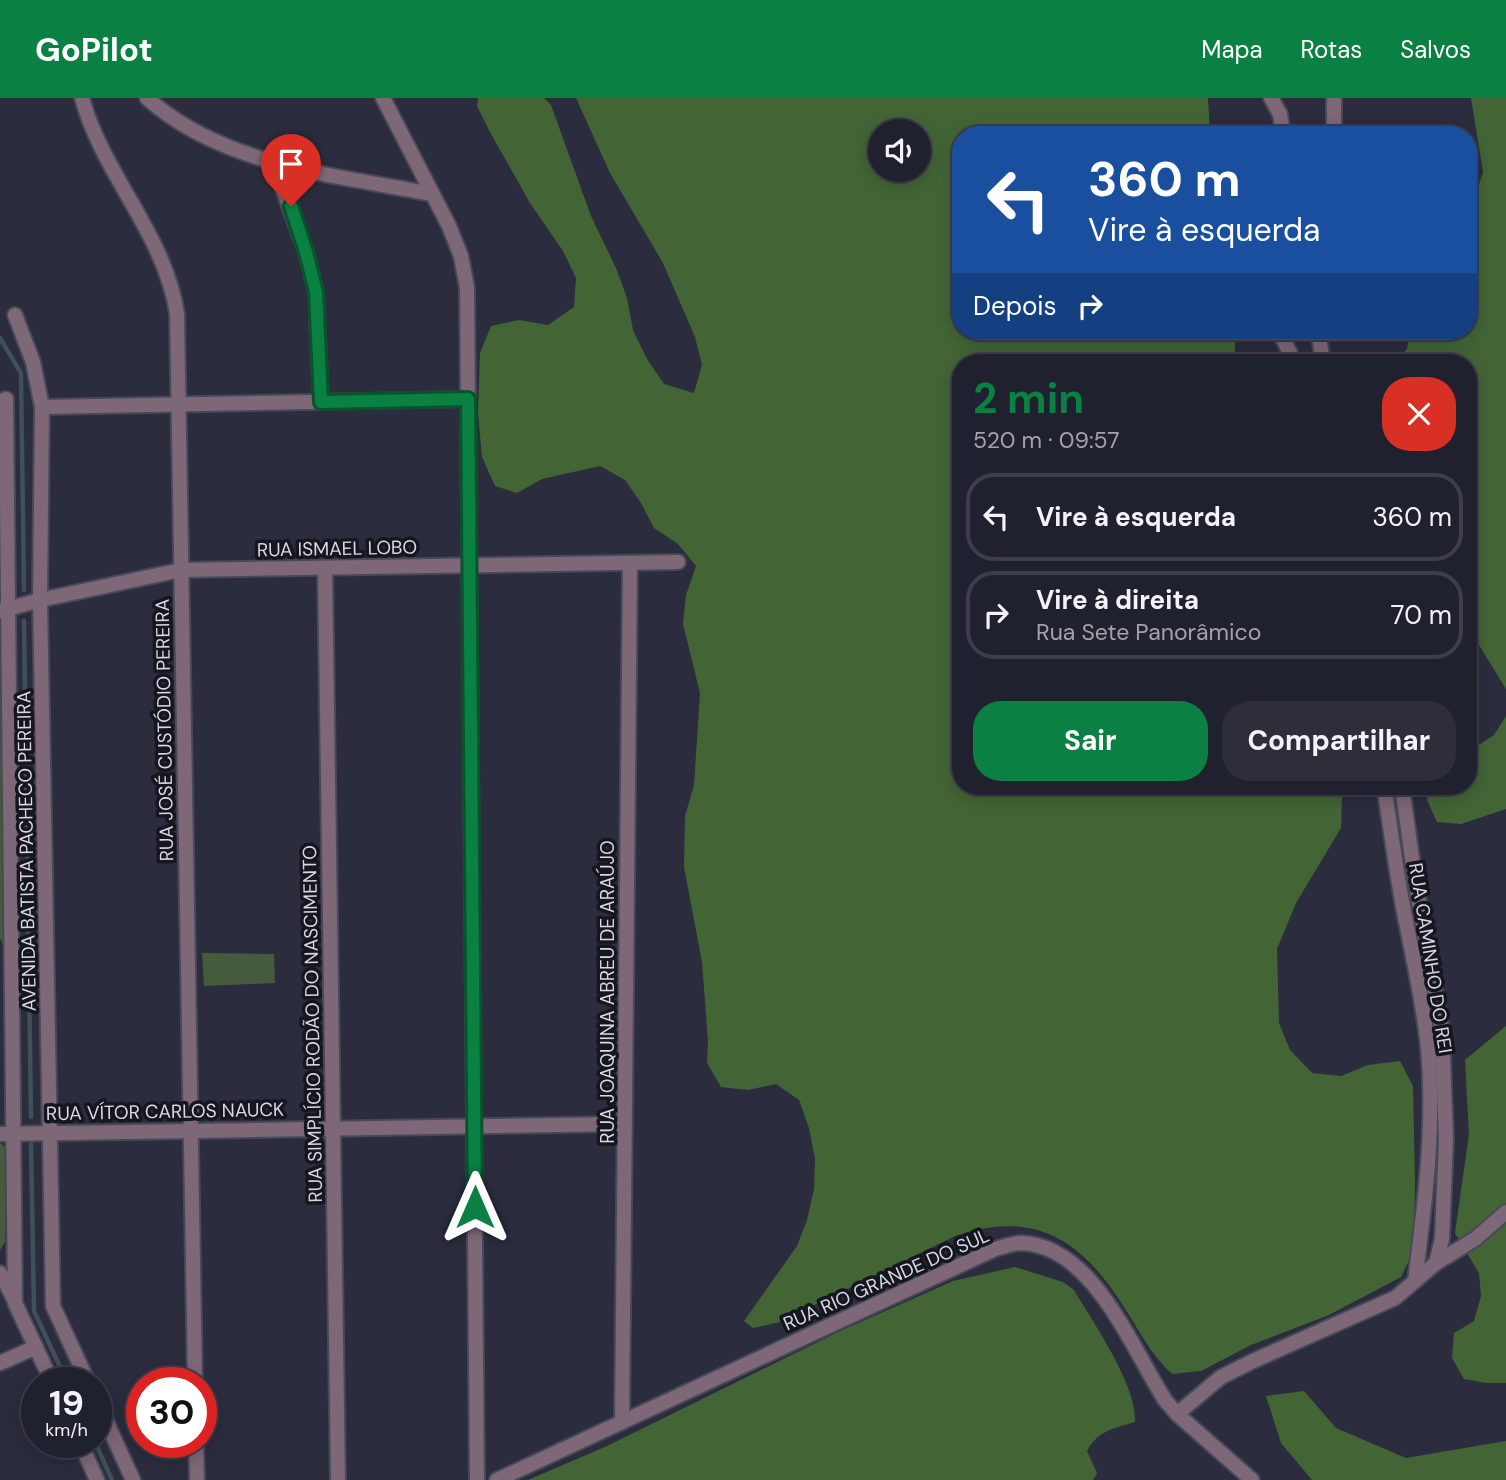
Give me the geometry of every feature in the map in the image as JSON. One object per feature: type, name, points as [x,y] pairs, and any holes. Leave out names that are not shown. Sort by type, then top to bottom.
[{"type":"street","name":"RUA JOSÉ CUSTÓDIO PEREIRA","points":[[82,98],[88,122],[105,158],[156,245],[173,292],[177,314],[195,1367]]},
{"type":"street","points":[[146,98],[214,141],[273,162],[432,194]]},
{"type":"street","points":[[383,98],[449,226],[461,256],[467,288],[477,1480]]},
{"type":"street","points":[[1271,98],[1280,114],[1282,126]]},
{"type":"street","points":[[1334,126],[1335,98]]},
{"type":"street","points":[[273,162],[306,252],[316,292],[321,402]]},
{"type":"street","name":"AVENIDA BATISTA PACHECO PEREIRA","points":[[15,315],[33,362],[42,407],[40,600],[53,1306],[81,1367]]},
{"type":"street","points":[[42,407],[468,399]]},
{"type":"street","name":"AVENIDA BATISTA PACHECO PEREIRA","points":[[3,401],[11,965],[6,1133],[15,1303],[45,1367]]},
{"type":"street","name":"RUA ISMAEL LOBO","points":[[4,610],[181,570],[678,562]]},
{"type":"street","name":"RUA JOAQUINA ABREU DE ARAÚJO","points":[[622,1422],[630,563]]},
{"type":"street","name":"RUA SIMPLÍCIO RODÃO DO NASCIMENTO","points":[[325,568],[338,1480]]},
{"type":"street","name":"RUA CAMINHO DO REI","points":[[1385,795],[1402,902],[1420,985],[1428,1048],[1431,1112],[1415,1281]]},
{"type":"street","points":[[1403,795],[1415,880],[1442,1029],[1446,1139],[1442,1239],[1436,1263]]},
{"type":"street","points":[[0,940],[11,965]]},
{"type":"street","name":"RUA VÍTOR CARLOS NAUCK","points":[[6,1133],[625,1124]]},
{"type":"street","points":[[1177,1414],[1221,1377],[1395,1298],[1436,1263],[1475,1239],[1506,1212]]},
{"type":"street","name":"RUA RIO GRANDE DO SUL","points":[[497,1480],[995,1249],[1019,1243],[1040,1246],[1079,1269],[1109,1304],[1149,1375],[1177,1414],[1252,1480]]},
{"type":"street","points":[[0,1273],[15,1303]]},
{"type":"street","points":[[0,1363],[36,1346]]},
{"type":"street","points":[[112,1433],[134,1480]]},
{"type":"street","points":[[87,1458],[97,1480]]},
{"type":"street","points":[[196,1458],[197,1480]]},
{"type":"green space","points":[[478,98],[544,98],[551,105],[591,216],[616,268],[627,298],[633,330],[647,359],[664,384],[694,393],[702,365],[695,337],[663,263],[610,173],[576,98],[1208,98],[1210,126],[952,126],[952,340],[1235,340],[1235,354],[952,354],[952,795],[1342,795],[1341,828],[1296,903],[1277,949],[1279,1023],[1290,1050],[1312,1073],[1341,1076],[1368,1065],[1400,1061],[1413,1086],[1414,1250],[1401,1277],[1329,1315],[1251,1345],[1201,1371],[1172,1374],[1151,1349],[1106,1281],[1089,1261],[1052,1235],[1031,1228],[1008,1226],[955,1236],[780,1322],[753,1328],[744,1321],[797,1246],[807,1220],[814,1189],[815,1159],[809,1128],[799,1100],[776,1084],[748,1090],[721,1087],[707,1063],[702,962],[684,867],[685,816],[694,785],[700,693],[683,624],[686,595],[696,566],[678,544],[654,528],[625,480],[600,466],[542,479],[517,493],[495,486],[482,457],[478,413],[480,353],[491,326],[519,320],[548,325],[574,307],[576,278],[563,251],[530,203],[477,106]]},
{"type":"green space","points":[[1471,98],[1506,98],[1506,689],[1477,642],[1477,354],[1403,354],[1408,340],[1477,340],[1477,190],[1483,172]]},
{"type":"green space","points":[[5,613],[11,963],[0,938],[0,615]]},
{"type":"green space","points":[[1506,716],[1506,809],[1461,824],[1437,822],[1427,800],[1428,795],[1477,795],[1477,746],[1494,735]]},
{"type":"green space","points":[[202,953],[274,954],[275,983],[204,986]]},
{"type":"green space","points":[[1506,1026],[1506,1383],[1486,1383],[1464,1379],[1452,1358],[1454,1333],[1474,1321],[1481,1296],[1479,1273],[1455,1233],[1469,1134],[1465,1060]]},
{"type":"green space","points":[[0,1143],[5,1147],[5,1242],[0,1250]]},
{"type":"green space","points":[[1015,1267],[1063,1282],[1074,1290],[1122,1372],[1129,1390],[1135,1422],[1107,1431],[1091,1444],[1087,1451],[1097,1473],[1093,1480],[528,1480],[607,1446],[838,1332],[953,1281]]},
{"type":"green space","points":[[1304,1391],[1336,1428],[1406,1458],[1506,1441],[1506,1480],[1312,1480],[1281,1443],[1266,1396]]},
{"type":"waterway","points":[[0,338],[21,373],[24,590]]},
{"type":"waterway","points":[[24,621],[31,1117]]},
{"type":"waterway","points":[[31,1144],[34,1311],[60,1367]]},
{"type":"waterway","points":[[102,1458],[112,1480]]},
{"type":"route","points":[[291,206],[316,292],[321,402],[468,399],[475,1207]]}]
